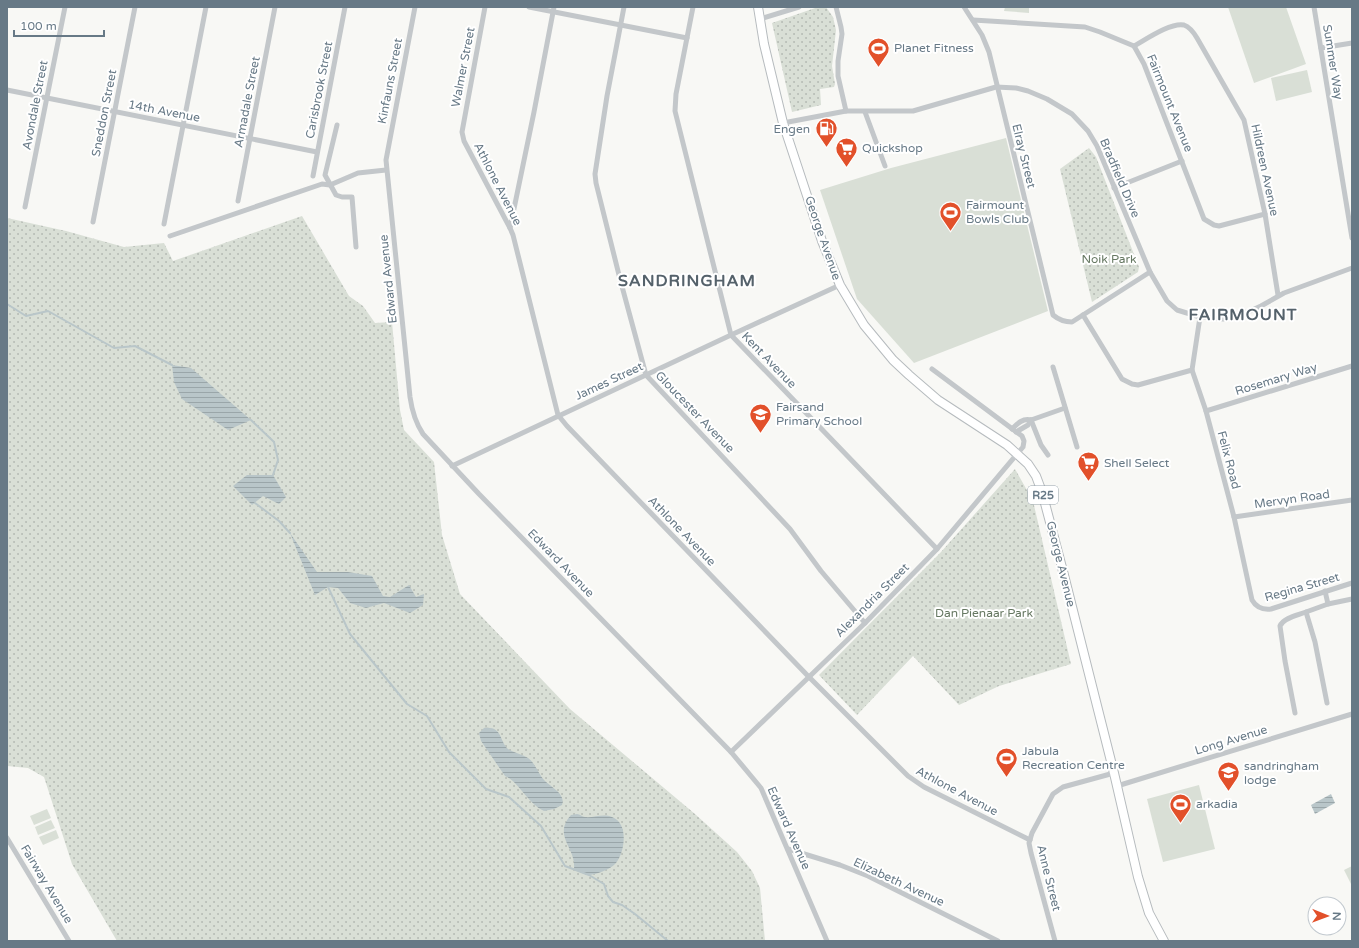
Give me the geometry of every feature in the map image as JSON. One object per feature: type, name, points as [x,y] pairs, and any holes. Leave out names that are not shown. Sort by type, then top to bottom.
[{"type":"main road","name":"R25","points":[[758,7],[762,19]]},
{"type":"main road","name":"R25","points":[[762,7],[762,19]]},
{"type":"main road","name":"George Avenue","points":[[762,19],[764,44],[785,124],[822,241],[840,285],[864,325],[880,346],[903,370],[938,400],[1007,445],[1028,464],[1036,476],[1042,492],[1145,900],[1154,923],[1164,941]]},
{"type":"street","name":"Avondale Street","points":[[25,207],[65,7]]},
{"type":"street","name":"Sneddon Street","points":[[93,222],[135,7]]},
{"type":"street","points":[[164,224],[206,7]]},
{"type":"street","name":"Armadale Street","points":[[238,201],[275,7]]},
{"type":"street","name":"Carisbrook Street","points":[[313,176],[345,7]]},
{"type":"street","name":"Kinfauns Street","points":[[386,160],[414,7]]},
{"type":"street","name":"Walmer Street","points":[[462,132],[485,7]]},
{"type":"street","points":[[529,7],[554,10],[687,38]]},
{"type":"street","name":"Gloucester Avenue","points":[[624,7],[595,167],[596,183],[646,375],[790,528],[821,571],[865,623]]},
{"type":"street","name":"Kent Avenue","points":[[693,7],[676,94],[675,111],[731,335],[937,549]]},
{"type":"street","points":[[762,19],[799,7]]},
{"type":"street","points":[[836,7],[842,34],[838,60],[838,76],[846,111]]},
{"type":"street","name":"Elray Street","points":[[964,7],[987,46],[1053,315],[1066,322],[1072,322],[1083,315]]},
{"type":"street","name":"Summer Way","points":[[1314,7],[1352,238]]},
{"type":"street","points":[[510,228],[554,10]]},
{"type":"street","name":"Fairmount Avenue","points":[[973,20],[1079,26],[1100,32],[1134,46],[1144,64],[1201,214],[1208,223],[1220,226],[1265,214]]},
{"type":"street","name":"Hildreen Avenue","points":[[1134,46],[1171,26],[1178,24],[1184,25],[1192,30],[1244,120],[1265,214],[1278,296]]},
{"type":"street","points":[[1321,48],[1352,43]]},
{"type":"street","name":"Bradfield Drive","points":[[785,124],[846,111],[913,112],[996,87],[1016,88],[1028,91],[1047,99],[1072,114],[1088,131],[1097,146],[1150,272],[1167,301],[1182,313],[1200,318],[1220,319],[1238,315],[1261,306],[1278,296],[1352,268]]},
{"type":"street","name":"14th Avenue","points":[[7,90],[317,152]]},
{"type":"street","points":[[865,112],[885,166]]},
{"type":"street","points":[[337,125],[326,175],[338,197],[352,197],[356,247]]},
{"type":"street","name":"Athlone Avenue","points":[[462,132],[464,141],[510,228],[558,415],[808,676],[912,780],[1030,840]]},
{"type":"street","name":"Edward Avenue","points":[[386,160],[413,416],[417,426],[452,466],[730,752],[761,788],[827,941]]},
{"type":"street","points":[[1114,188],[1182,161]]},
{"type":"street","points":[[170,236],[322,184],[330,184],[358,173],[386,170]]},
{"type":"street","points":[[1150,272],[1083,315],[1122,379],[1127,383],[1138,385],[1192,370]]},
{"type":"street","name":"James Street","points":[[452,466],[558,415],[840,285]]},
{"type":"street","name":"Felix Road","points":[[1200,318],[1192,370],[1206,411],[1234,517],[1252,600],[1258,607]]},
{"type":"street","name":"Rosemary Way","points":[[1206,411],[1352,366]]},
{"type":"street","points":[[1052,367],[1077,447]]},
{"type":"street","points":[[932,369],[1022,436],[1024,441],[1023,447],[1017,453]]},
{"type":"street","points":[[1014,430],[1020,421],[1026,419],[1031,420],[1065,408]]},
{"type":"street","points":[[1031,420],[1041,445],[1048,454]]},
{"type":"street","name":"Alexandria Street","points":[[730,752],[865,623],[937,549],[1017,453]]},
{"type":"street","name":"Mervyn Road","points":[[1234,517],[1352,500]]},
{"type":"street","name":"Regina Street","points":[[1258,607],[1266,609],[1271,608],[1352,583]]},
{"type":"street","points":[[1324,591],[1328,604]]},
{"type":"street","points":[[1295,713],[1280,626],[1283,621],[1306,612],[1328,604],[1352,599]]},
{"type":"street","points":[[1306,612],[1317,650],[1327,703]]},
{"type":"street","name":"Long Avenue","points":[[1117,786],[1352,714]]},
{"type":"street","name":"Anne Street","points":[[1055,941],[1031,853],[1030,840],[1057,791],[1114,773]]},
{"type":"street","name":"Fairway Avenue","points":[[7,838],[69,941]]},
{"type":"street","name":"Elizabeth Avenue","points":[[788,849],[840,865],[868,876],[998,941]]},
{"type":"green space","points":[[818,7],[826,7],[833,17],[836,30],[832,66],[835,84],[834,87],[820,89],[821,105],[792,112],[772,23]]},
{"type":"green space","points":[[1005,7],[1029,7],[1029,13],[1004,11]]},
{"type":"green space","points":[[1228,7],[1286,7],[1306,64],[1254,83]]},
{"type":"green space","points":[[1307,70],[1312,92],[1276,101],[1271,78]]},
{"type":"green space","points":[[1006,138],[1048,311],[914,363],[857,299],[820,190],[891,168]]},
{"type":"green space","name":"Noik Park","points":[[1089,148],[1096,157],[1139,267],[1138,272],[1092,302],[1060,169]]},
{"type":"green space","points":[[302,216],[349,296],[363,306],[375,323],[392,322],[400,410],[404,430],[434,462],[442,535],[460,594],[570,709],[695,814],[737,852],[752,871],[760,888],[765,941],[117,941],[72,864],[44,777],[28,768],[7,766],[7,218],[66,231],[124,247],[164,243],[173,261]]},
{"type":"green space","name":"Dan Pienaar Park","points":[[1015,469],[1033,501],[1071,664],[999,686],[959,705],[913,656],[857,715],[819,675],[941,552]]},
{"type":"green space","name":"arkadia","points":[[1199,785],[1215,849],[1163,862],[1147,799]]},
{"type":"green space","points":[[47,809],[51,818],[34,825],[30,816]]},
{"type":"green space","points":[[51,820],[55,828],[38,835],[35,827]]},
{"type":"green space","points":[[56,830],[59,838],[43,845],[39,837]]},
{"type":"green space","points":[[1352,866],[1352,886],[1344,870]]},
{"type":"shaded area","points":[[172,365],[191,368],[251,420],[228,430],[182,399],[174,382]]},
{"type":"shaded area","points":[[247,475],[273,475],[286,497],[279,504],[263,496],[252,505],[233,486]]},
{"type":"shaded area","points":[[290,533],[317,572],[348,572],[372,576],[383,596],[390,597],[409,585],[416,597],[424,594],[423,605],[410,613],[384,603],[366,608],[350,603],[338,588],[328,587],[315,595]]},
{"type":"shaded area","points":[[484,728],[494,729],[498,732],[508,749],[531,760],[547,783],[560,794],[563,802],[562,805],[554,809],[544,811],[538,808],[515,783],[505,776],[481,741],[479,733]]},
{"type":"shaded area","points":[[1331,794],[1335,803],[1315,814],[1311,805]]},
{"type":"shaded area","points":[[577,814],[585,817],[609,816],[617,820],[621,825],[624,838],[622,852],[616,863],[599,873],[588,875],[574,870],[574,862],[564,836],[564,829],[566,822],[571,815]]},
{"type":"waterway","points":[[7,304],[26,316],[48,311],[114,348],[135,346],[172,365]]},
{"type":"waterway","points":[[251,420],[274,442],[278,460],[273,475]]},
{"type":"waterway","points":[[255,503],[279,521],[290,533]]},
{"type":"waterway","points":[[328,587],[350,634],[407,704],[427,716],[449,752],[486,789],[509,797],[541,826],[565,866],[589,875],[604,884],[608,896],[613,902],[622,905],[635,914],[668,941]]},
{"type":"place","name":"Planet Fitness","points":[[878,68]]},
{"type":"place","name":"Engen","points":[[826,148]]},
{"type":"place","name":"Quickshop","points":[[846,168]]},
{"type":"place","name":"Fairmount Bowls Club","points":[[950,232]]},
{"type":"place","name":"Fairsand Primary School","points":[[761,434]]},
{"type":"place","name":"Shell Select","points":[[1089,482]]},
{"type":"place","name":"Jabula Recreation Centre","points":[[1006,778]]},
{"type":"place","name":"sandringham lodge","points":[[1228,792]]},
{"type":"place","name":"arkadia","points":[[1181,824]]},
{"type":"district","name":"SANDRINGHAM","points":[[687,281]]},
{"type":"district","name":"FAIRMOUNT","points":[[1243,315]]}]
